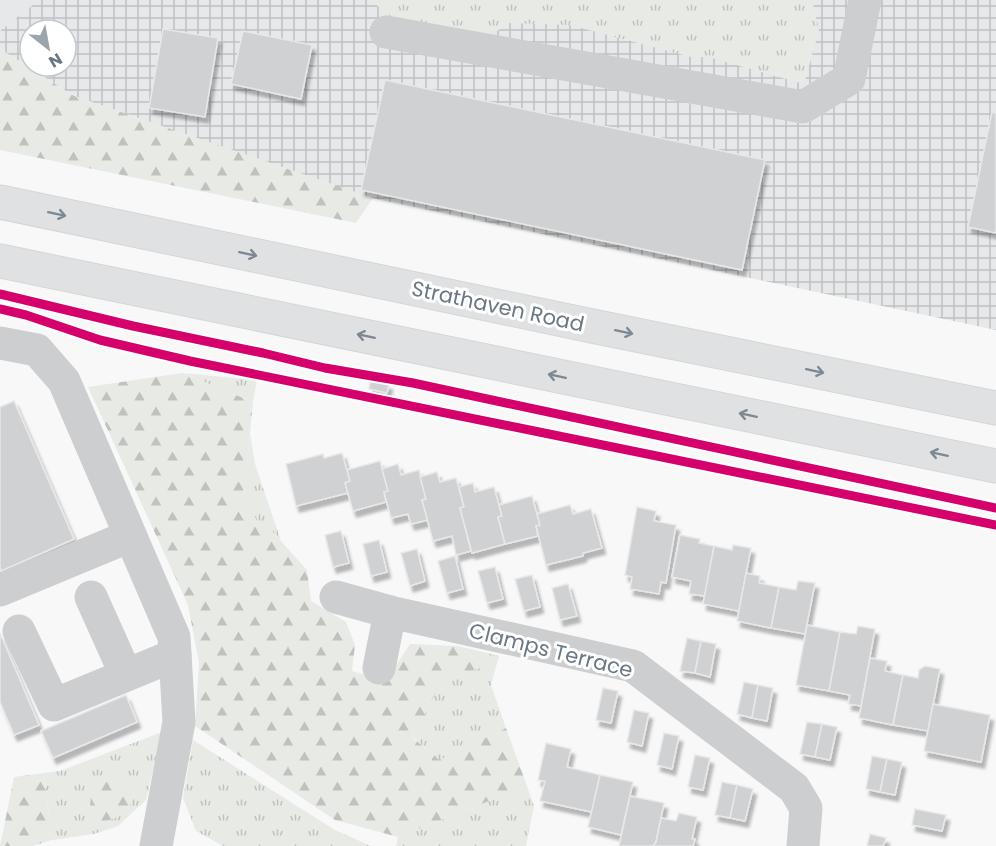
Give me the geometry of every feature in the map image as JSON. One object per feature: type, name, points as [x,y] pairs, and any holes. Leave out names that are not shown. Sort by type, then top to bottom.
[{"type":"main road","name":"Strathaven Road","points":[[0,202],[996,408]]},
{"type":"main road","points":[[0,261],[996,466]]},
{"type":"street","points":[[386,32],[803,106],[849,79],[865,0]]},
{"type":"street","points":[[0,343],[37,350],[64,381],[174,637],[179,722],[156,846]]},
{"type":"street","points":[[0,590],[130,536]]},
{"type":"street","points":[[91,597],[126,675]]},
{"type":"street","name":"Clamps Terrace","points":[[336,597],[390,612],[633,666],[794,788],[806,808],[804,846]]},
{"type":"street","points":[[379,668],[390,612]]},
{"type":"street","points":[[19,631],[54,705],[175,655]]},
{"type":"shaded area","points":[[0,0],[39,0],[0,31]]},
{"type":"shaded area","points":[[39,0],[996,0],[996,330],[372,198],[74,96],[46,78],[78,78],[78,18],[18,18],[18,60],[0,49],[0,31]]},
{"type":"green space","points":[[371,0],[812,0],[819,30],[804,84],[708,57],[691,57],[570,25],[510,23],[492,34],[413,27],[384,12]]},
{"type":"green space","points":[[0,49],[18,60],[18,78],[46,78],[74,96],[373,198],[356,223],[0,150]]},
{"type":"green space","points":[[182,373],[257,380],[253,402]]},
{"type":"green space","points":[[182,373],[253,402],[244,496],[258,523],[271,530],[307,570],[311,601],[346,622],[355,645],[352,671],[386,681],[410,644],[458,646],[485,667],[443,678],[413,738],[439,760],[506,728],[527,786],[398,837],[335,820],[195,726],[199,663],[188,605],[88,387]]},
{"type":"green space","points":[[250,433],[255,464],[281,541],[271,530],[258,523],[244,496]]},
{"type":"green space","points":[[458,646],[499,656],[491,685],[506,728],[439,761],[413,737],[442,678],[484,666]]},
{"type":"green space","points":[[162,732],[146,800],[118,826],[94,834],[52,840],[44,773],[60,771]]},
{"type":"green space","points":[[193,740],[335,830],[371,846],[223,846],[196,831],[183,798]]},
{"type":"green space","points":[[44,773],[52,840],[33,846],[0,846],[14,777]]},
{"type":"green space","points":[[111,777],[130,778],[133,792],[131,803],[119,816],[107,821],[96,822],[90,806],[92,786]]},
{"type":"green space","points":[[527,786],[534,806],[526,846],[396,846],[398,837]]},
{"type":"building","points":[[163,29],[218,38],[205,117],[149,108]]},
{"type":"building","points":[[243,31],[312,45],[301,99],[231,84]]},
{"type":"building","points":[[385,80],[765,160],[742,270],[361,190]]},
{"type":"building","points":[[992,112],[996,113],[996,233],[968,227]]},
{"type":"building","points":[[370,381],[389,384],[387,393],[369,389]]},
{"type":"building","points":[[14,401],[74,539],[1,571],[0,407]]},
{"type":"building","points":[[342,453],[350,481],[345,483],[348,493],[296,506],[286,464],[323,454],[324,458]]},
{"type":"building","points":[[380,461],[388,491],[384,492],[386,502],[353,511],[345,483],[350,481],[347,470]]},
{"type":"building","points":[[398,464],[401,475],[419,470],[426,499],[422,500],[428,520],[411,524],[408,514],[391,518],[384,492],[388,491],[382,469]]},
{"type":"building","points":[[437,472],[440,482],[456,478],[464,507],[460,508],[471,551],[456,555],[452,536],[433,541],[422,500],[426,499],[420,477]]},
{"type":"building","points":[[473,483],[475,492],[494,487],[502,516],[498,517],[505,544],[472,553],[460,508],[464,507],[459,487]]},
{"type":"building","points":[[532,496],[540,525],[536,526],[538,536],[505,544],[498,517],[502,516],[499,505]]},
{"type":"building","points":[[570,505],[573,514],[591,509],[602,548],[583,553],[583,556],[546,565],[536,526],[540,525],[537,514]]},
{"type":"building","points":[[637,507],[656,511],[654,521],[676,525],[666,583],[661,582],[659,594],[630,589],[632,577],[625,575]]},
{"type":"building","points":[[341,531],[349,563],[333,567],[325,535]]},
{"type":"building","points":[[680,535],[700,539],[699,543],[714,546],[705,596],[689,594],[691,581],[672,577]]},
{"type":"building","points":[[379,540],[387,572],[371,576],[363,544]]},
{"type":"building","points":[[733,545],[751,548],[739,611],[703,604],[714,546],[732,550]]},
{"type":"building","points":[[417,549],[425,581],[410,586],[401,553]]},
{"type":"building","points":[[455,556],[463,589],[447,593],[438,561]]},
{"type":"building","points":[[495,567],[503,599],[487,603],[478,571]]},
{"type":"building","points":[[746,573],[760,576],[759,583],[779,587],[771,628],[737,621]]},
{"type":"building","points":[[532,575],[540,607],[524,611],[515,579]]},
{"type":"building","points":[[798,581],[815,583],[805,634],[771,628],[779,587],[796,590]]},
{"type":"building","points":[[568,584],[577,616],[560,620],[552,588]]},
{"type":"building","points":[[807,625],[840,632],[829,691],[796,685]]},
{"type":"building","points":[[858,626],[875,629],[861,706],[848,704],[850,695],[829,691],[840,632],[856,634]]},
{"type":"building","points":[[0,633],[39,725],[14,735],[0,702]]},
{"type":"building","points":[[687,638],[701,641],[695,673],[680,671]]},
{"type":"building","points":[[701,641],[716,644],[710,677],[695,673]]},
{"type":"building","points":[[870,658],[887,661],[885,671],[903,675],[893,725],[859,718]]},
{"type":"building","points":[[925,666],[940,669],[928,731],[893,725],[903,675],[918,678],[919,670]]},
{"type":"building","points":[[744,682],[758,685],[752,718],[737,714]]},
{"type":"building","points":[[758,685],[773,688],[767,721],[752,718]]},
{"type":"building","points":[[603,688],[618,691],[611,723],[596,720]]},
{"type":"building","points":[[126,695],[137,722],[53,758],[41,731]]},
{"type":"building","points":[[933,704],[990,715],[981,762],[924,751]]},
{"type":"building","points":[[634,710],[649,713],[642,746],[627,742]]},
{"type":"building","points":[[807,722],[822,724],[815,757],[800,754]]},
{"type":"building","points":[[822,724],[837,727],[830,760],[815,757]]},
{"type":"building","points":[[664,733],[679,736],[672,769],[657,765]]},
{"type":"building","points":[[546,743],[571,749],[567,767],[600,775],[592,812],[540,801],[545,781],[538,780]]},
{"type":"building","points":[[695,755],[710,758],[703,790],[688,787]]},
{"type":"building","points":[[872,756],[887,759],[880,792],[866,789]]},
{"type":"building","points":[[887,759],[902,762],[895,795],[880,792]]},
{"type":"building","points":[[600,775],[633,782],[621,835],[588,827]]},
{"type":"building","points":[[722,782],[737,785],[730,818],[715,815]]},
{"type":"building","points":[[737,785],[753,789],[745,821],[730,818]]},
{"type":"building","points":[[630,796],[664,803],[656,842],[653,846],[619,846]]},
{"type":"building","points":[[915,809],[946,815],[942,831],[912,825]]},
{"type":"building","points":[[679,813],[697,817],[692,839],[695,839],[693,846],[653,846],[661,818],[676,821]]},
{"type":"building","points":[[870,834],[886,838],[883,846],[867,846]]},
{"type":"cycle path","points":[[0,294],[325,368],[413,383],[996,508]]},
{"type":"cycle path","points":[[0,309],[26,315],[100,340],[190,361],[996,525]]}]
